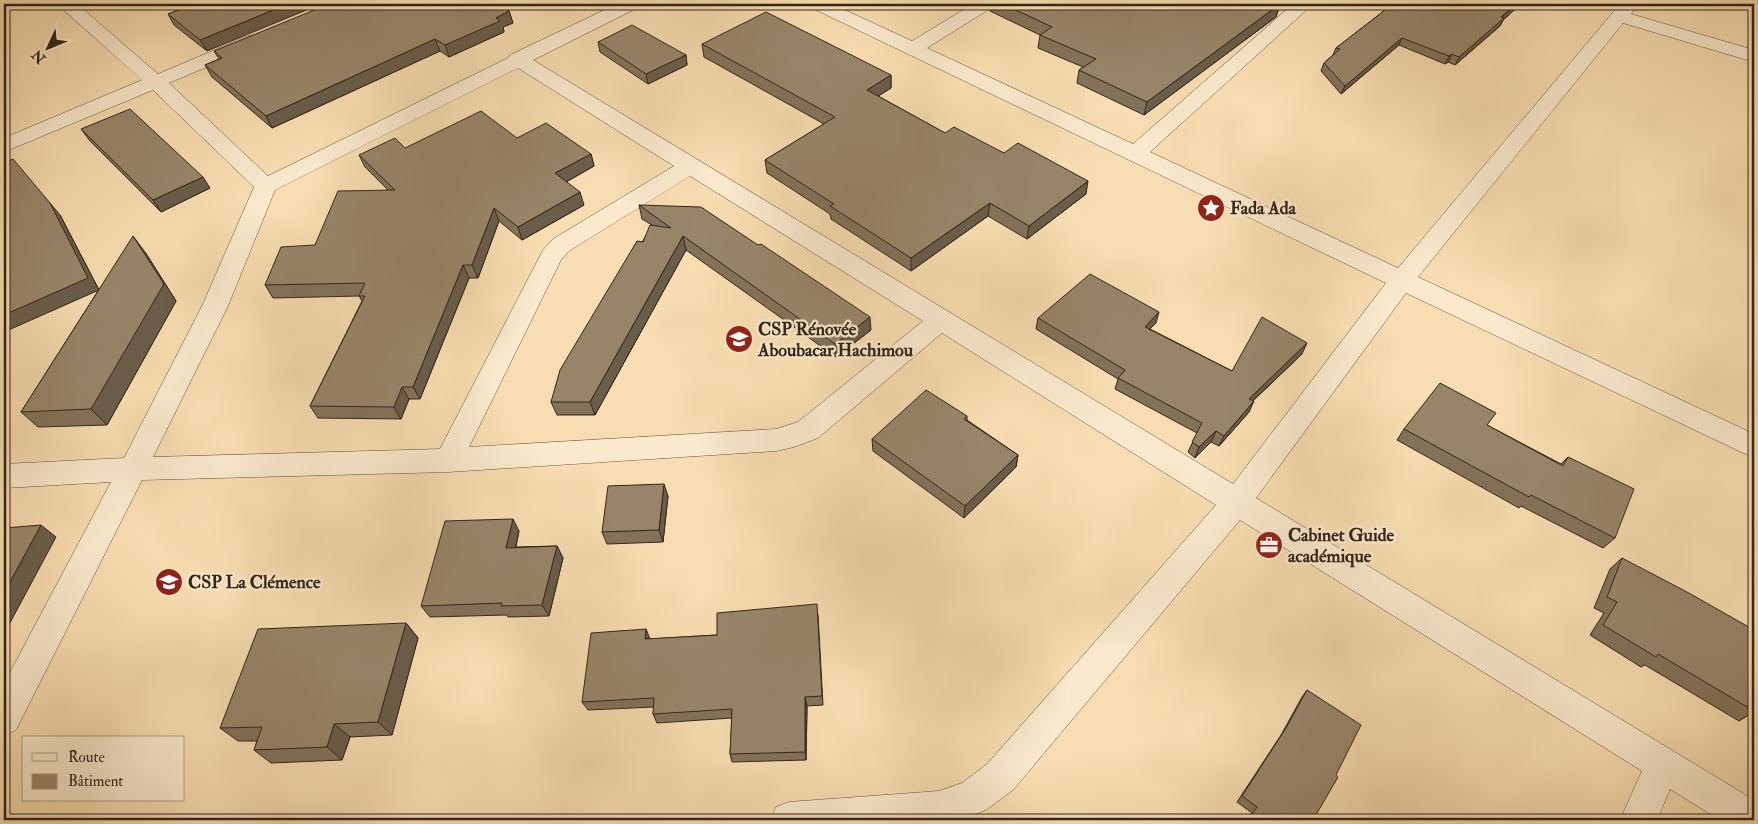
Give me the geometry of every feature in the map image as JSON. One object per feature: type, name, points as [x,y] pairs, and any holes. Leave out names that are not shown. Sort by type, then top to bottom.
[{"type":"street","points":[[66,4],[156,82],[266,186]]},
{"type":"street","points":[[4,718],[215,306],[266,186],[517,59],[631,4]]},
{"type":"street","points":[[818,4],[1754,447]]},
{"type":"street","points":[[913,49],[985,4]]},
{"type":"street","points":[[1135,154],[1304,4]]},
{"type":"street","points":[[789,820],[939,809],[973,797],[1000,777],[1237,502],[1402,280],[1624,10],[1754,56]]},
{"type":"street","points":[[4,146],[270,33]]},
{"type":"street","points":[[517,59],[1753,820]]},
{"type":"street","points":[[448,460],[551,256],[562,244],[690,166]]},
{"type":"street","points":[[4,476],[133,469],[448,460],[776,440],[794,436],[808,430],[941,320]]},
{"type":"street","points":[[1638,820],[1663,765]]},
{"type":"building","points":[[194,4],[288,4],[200,40],[168,14]]},
{"type":"building","points":[[329,4],[496,4],[509,11],[496,18],[500,21],[445,45],[435,39],[266,116],[205,65],[222,58],[214,51]]},
{"type":"building","points":[[1003,4],[1280,4],[1147,102],[1079,70],[1096,59],[1040,35],[1052,27]]},
{"type":"building","points":[[1392,4],[1516,4],[1501,17],[1504,18],[1459,57],[1452,54],[1449,56],[1402,38],[1345,86],[1324,63],[1340,49],[1336,48]]},
{"type":"building","points":[[766,12],[891,75],[867,90],[945,133],[954,127],[1004,153],[1018,143],[1088,181],[1029,226],[990,203],[911,258],[830,206],[834,204],[765,160],[835,117],[702,44]]},
{"type":"building","points":[[632,25],[686,55],[646,74],[598,42]]},
{"type":"building","points":[[130,109],[203,177],[153,200],[81,129]]},
{"type":"building","points":[[481,111],[517,138],[546,123],[591,154],[555,173],[580,192],[518,227],[494,208],[472,265],[463,265],[413,387],[402,387],[394,407],[310,406],[365,296],[359,296],[365,283],[265,285],[281,247],[315,245],[338,191],[395,190],[359,155],[395,138],[405,148]]},
{"type":"building","points":[[13,159],[50,203],[88,278],[4,315],[4,163]]},
{"type":"building","points":[[639,205],[701,207],[758,245],[761,244],[870,317],[835,344],[683,236],[590,402],[551,402],[560,370],[637,241],[643,242],[650,225],[671,228]]},
{"type":"building","points":[[133,236],[164,284],[91,409],[21,412]]},
{"type":"building","points":[[1090,274],[1159,312],[1145,327],[1232,371],[1262,317],[1307,343],[1249,399],[1254,401],[1224,436],[1216,431],[1199,447],[1192,442],[1202,423],[1118,378],[1125,370],[1038,318]]},
{"type":"building","points":[[1440,383],[1496,413],[1487,425],[1563,466],[1568,457],[1634,489],[1615,538],[1531,495],[1529,497],[1404,429]]},
{"type":"building","points":[[926,390],[967,416],[964,419],[1018,455],[965,506],[872,439]]},
{"type":"building","points":[[664,484],[659,530],[602,532],[608,486]]},
{"type":"building","points":[[513,519],[506,548],[557,546],[542,605],[501,606],[502,603],[421,606],[445,521]]},
{"type":"building","points":[[41,525],[4,593],[4,528]]},
{"type":"building","points":[[1622,558],[1754,630],[1754,711],[1658,654],[1656,657],[1603,625],[1617,602],[1607,597]]},
{"type":"building","points":[[817,604],[822,696],[805,697],[805,752],[730,754],[732,709],[653,714],[654,698],[582,702],[591,633],[646,629],[645,639],[717,635],[717,613]]},
{"type":"building","points":[[406,623],[378,722],[334,724],[327,747],[254,750],[262,727],[220,728],[258,629]]},
{"type":"building","points":[[1307,690],[1361,725],[1336,775],[1338,777],[1313,820],[1248,820],[1257,807],[1242,796],[1286,728]]},
{"type":"place","name":"Fada Ada","points":[[1211,208]]},
{"type":"place","name":"CSP Rénovée Aboubacar Hachimou","points":[[739,339]]},
{"type":"place","name":"Cabinet Guide académique","points":[[1269,545]]},
{"type":"place","name":"CSP La Clémence","points":[[169,582]]}]
